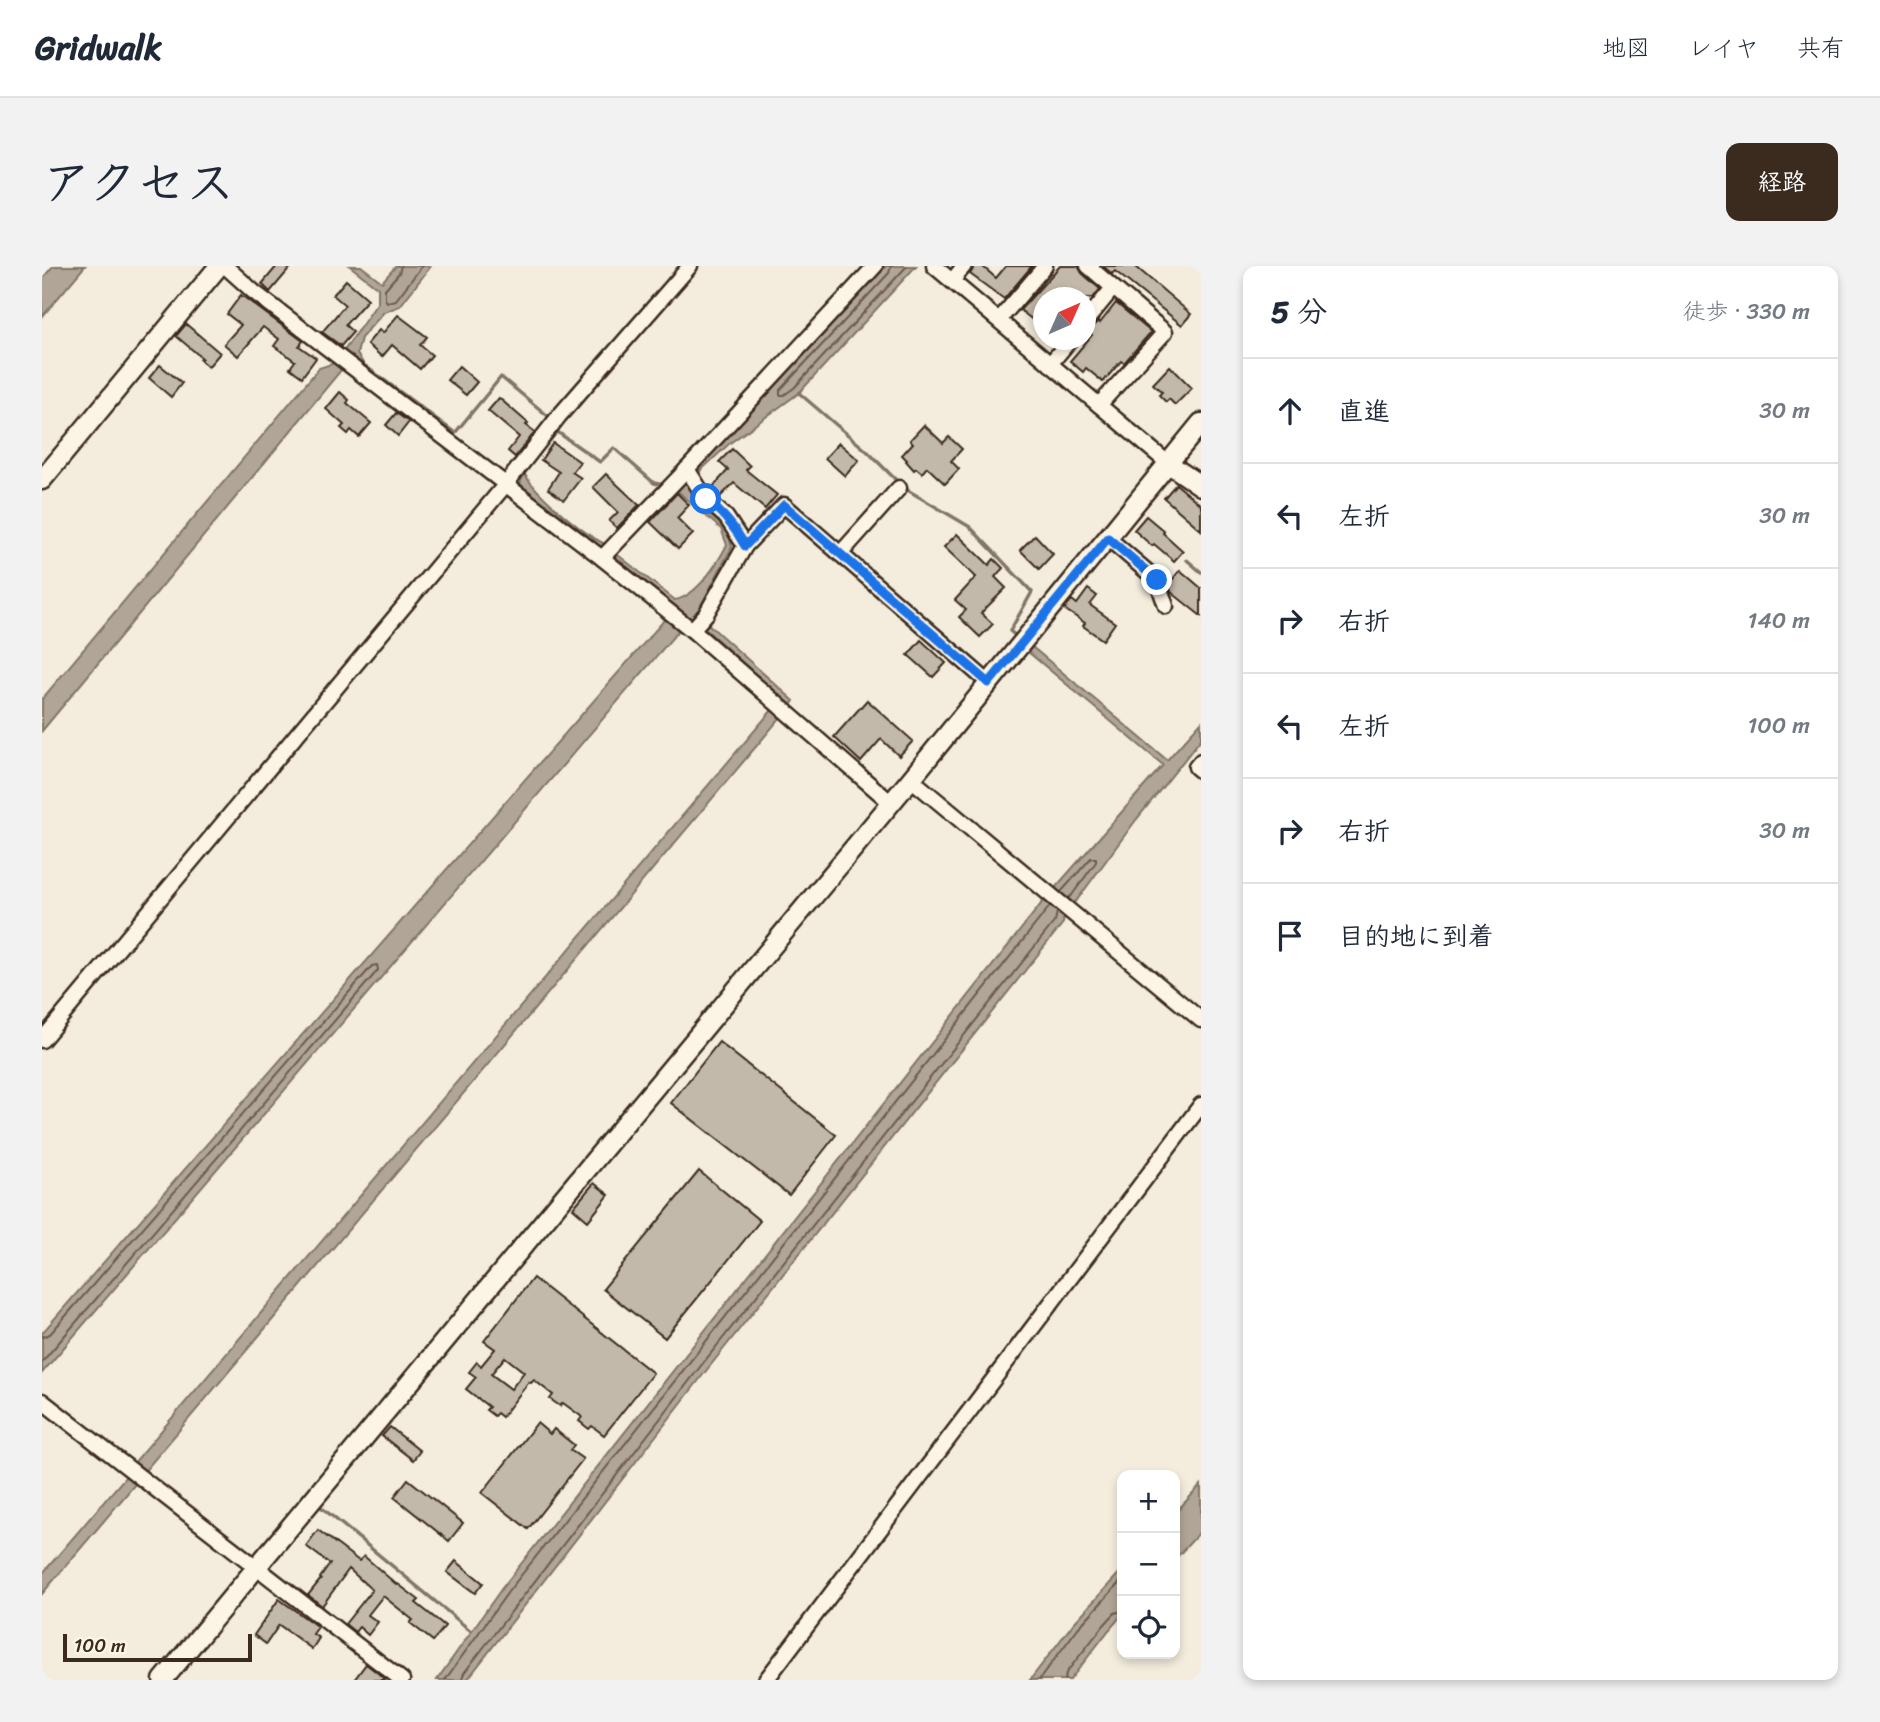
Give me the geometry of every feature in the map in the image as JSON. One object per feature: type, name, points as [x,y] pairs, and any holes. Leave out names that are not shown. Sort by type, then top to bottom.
[{"type":"street","points":[[42,480],[219,266]]},
{"type":"street","points":[[225,266],[265,301],[506,484],[692,630],[890,802]]},
{"type":"street","points":[[42,1040],[506,484],[559,416],[690,266]]},
{"type":"street","points":[[602,558],[875,266]]},
{"type":"street","points":[[934,266],[1168,464],[1201,486]]},
{"type":"street","points":[[952,281],[964,266]]},
{"type":"street","points":[[999,320],[1045,266]]},
{"type":"street","points":[[1088,266],[1165,332],[1098,405]]},
{"type":"street","points":[[1096,309],[1114,288]]},
{"type":"street","points":[[1050,364],[1062,350]]},
{"type":"street","points":[[163,1680],[911,779],[1201,423]]},
{"type":"street","points":[[687,469],[706,499],[726,517],[745,546]]},
{"type":"street","points":[[840,554],[899,488]]},
{"type":"street","points":[[692,630],[706,614],[745,546],[784,505],[989,683]]},
{"type":"street","points":[[1108,538],[1157,580],[1166,606]]},
{"type":"street","points":[[1201,761],[1196,768],[1201,771]]},
{"type":"street","points":[[911,779],[1201,1020]]},
{"type":"street","points":[[766,1680],[1201,1105]]},
{"type":"street","points":[[42,1402],[402,1680]]},
{"type":"water","points":[[53,266],[85,266],[42,317],[42,279]]},
{"type":"water","points":[[350,266],[361,266],[382,282],[396,266],[431,266],[400,306],[384,312],[361,338],[357,354],[365,366],[356,364],[343,352],[378,302],[378,288]]},
{"type":"water","points":[[886,266],[916,266],[799,393],[730,443],[697,474],[695,471]]},
{"type":"water","points":[[334,363],[342,369],[42,731],[42,699],[319,368]]},
{"type":"water","points":[[524,473],[561,513],[605,544],[602,547],[590,541],[520,484]]},
{"type":"water","points":[[689,477],[692,480],[690,489],[703,509],[727,530],[732,547],[698,611],[698,616],[693,620],[686,620],[674,610],[674,605],[610,554],[613,551],[675,600],[698,586],[712,570],[727,545],[721,529],[675,489]]},
{"type":"water","points":[[665,619],[679,630],[42,1373],[42,1333]]},
{"type":"water","points":[[707,623],[794,701],[789,708],[779,701],[780,696],[703,627]]},
{"type":"water","points":[[1031,646],[1167,760],[1201,722],[1201,739],[1069,907],[1063,923],[706,1371],[467,1680],[437,1680],[502,1588],[1041,904],[1163,765],[1027,651]]},
{"type":"water","points":[[772,710],[781,717],[144,1472],[133,1464]]},
{"type":"water","points":[[126,1476],[136,1483],[42,1594],[42,1574]]},
{"type":"water","points":[[1201,1485],[1201,1531],[1180,1554],[1180,1533],[1180,1508]]},
{"type":"water","points":[[1117,1576],[1117,1621],[1070,1680],[1030,1680],[1073,1624]]},
{"type":"building","points":[[277,266],[292,266],[270,292],[262,284]]},
{"type":"building","points":[[975,266],[982,266],[996,278],[1006,266],[1032,266],[1004,299],[970,274]]},
{"type":"building","points":[[1060,266],[1078,266],[1100,289],[1096,294],[1096,287],[1041,287]]},
{"type":"building","points":[[1103,266],[1135,266],[1191,314],[1182,325],[1115,271],[1112,274]]},
{"type":"building","points":[[346,280],[368,299],[345,325],[353,332],[341,346],[322,332],[345,305],[333,295]]},
{"type":"building","points":[[241,295],[303,341],[299,346],[316,358],[302,377],[290,368],[295,361],[274,346],[279,339],[263,327],[238,356],[224,344],[241,325],[227,314]]},
{"type":"building","points":[[1033,296],[1033,320],[1020,310]]},
{"type":"building","points":[[1116,303],[1151,332],[1103,382],[1086,368],[1083,372],[1070,361],[1079,350],[1096,350],[1096,323],[1098,321],[1100,323]]},
{"type":"building","points":[[398,315],[427,337],[420,345],[432,355],[420,369],[392,345],[382,357],[367,344],[379,330],[383,333]]},
{"type":"building","points":[[186,324],[220,353],[208,367],[200,360],[202,358],[176,336]]},
{"type":"building","points":[[160,365],[182,383],[171,397],[149,378]]},
{"type":"building","points":[[459,366],[477,382],[466,395],[447,380]]},
{"type":"building","points":[[1170,366],[1192,388],[1175,405],[1169,399],[1166,402],[1159,395],[1162,392],[1153,384]]},
{"type":"building","points":[[340,392],[349,400],[347,403],[371,423],[359,437],[351,430],[348,434],[341,428],[344,425],[326,409]]},
{"type":"building","points":[[499,398],[535,432],[515,457],[508,451],[519,437],[488,411]]},
{"type":"building","points":[[396,413],[409,422],[398,436],[386,425]]},
{"type":"building","points":[[924,425],[943,443],[949,437],[962,449],[951,461],[959,469],[945,484],[927,467],[922,473],[916,468],[914,470],[902,455],[913,443],[910,440]]},
{"type":"building","points":[[553,443],[580,462],[572,472],[581,478],[564,500],[548,489],[559,472],[541,460]]},
{"type":"building","points":[[839,443],[859,460],[845,476],[825,458]]},
{"type":"building","points":[[732,449],[750,466],[746,470],[777,495],[765,509],[734,483],[719,498],[711,489],[728,470],[719,462]]},
{"type":"building","points":[[606,474],[639,505],[617,528],[609,521],[618,512],[593,487]]},
{"type":"building","points":[[1176,484],[1201,505],[1201,530],[1164,498]]},
{"type":"building","points":[[677,493],[689,505],[677,518],[693,534],[678,549],[650,522]]},
{"type":"building","points":[[1146,516],[1183,551],[1174,561],[1134,530]]},
{"type":"building","points":[[957,534],[989,565],[994,559],[1003,568],[995,577],[1006,588],[981,613],[993,624],[980,637],[959,617],[966,610],[955,600],[976,577],[944,547]]},
{"type":"building","points":[[1035,535],[1053,554],[1039,569],[1020,550]]},
{"type":"building","points":[[1180,570],[1201,588],[1201,616],[1171,592],[1169,584]]},
{"type":"building","points":[[1088,589],[1097,596],[1090,605],[1115,623],[1103,640],[1083,626],[1085,623],[1064,609],[1072,600],[1077,604]]},
{"type":"building","points":[[921,640],[946,663],[933,677],[908,655]]},
{"type":"building","points":[[867,700],[913,741],[899,756],[881,739],[861,762],[834,737]]},
{"type":"building","points":[[719,1042],[836,1135],[789,1195],[671,1103]]},
{"type":"building","points":[[699,1171],[760,1221],[665,1338],[603,1289]]},
{"type":"building","points":[[594,1183],[609,1195],[588,1221],[573,1208]]},
{"type":"building","points":[[533,1278],[653,1373],[604,1435],[592,1426],[589,1429],[579,1421],[582,1417],[563,1403],[560,1406],[550,1399],[553,1395],[534,1380],[529,1382],[502,1417],[497,1413],[494,1416],[486,1410],[489,1407],[466,1389],[476,1377],[469,1372],[477,1362],[481,1366],[495,1349],[484,1341]],"holes":[[[505,1357],[524,1372],[511,1389],[491,1374]]]},
{"type":"building","points":[[537,1423],[550,1434],[554,1429],[574,1445],[570,1450],[583,1459],[528,1529],[482,1493]]},
{"type":"building","points":[[390,1427],[420,1451],[413,1460],[382,1436]]},
{"type":"building","points":[[408,1479],[463,1523],[449,1541],[394,1497]]},
{"type":"building","points":[[318,1530],[359,1561],[364,1556],[419,1600],[416,1603],[445,1626],[433,1641],[410,1623],[413,1620],[383,1596],[368,1615],[378,1622],[368,1635],[359,1627],[355,1632],[345,1624],[372,1590],[349,1569],[322,1606],[308,1595],[330,1564],[306,1546]]},
{"type":"building","points":[[456,1561],[483,1583],[475,1593],[447,1572]]},
{"type":"building","points":[[279,1599],[318,1627],[313,1634],[319,1638],[312,1649],[279,1625],[266,1644],[254,1635]]},
{"type":"building","points":[[366,1664],[378,1673],[385,1680],[354,1680]]},
{"type":"waterway","points":[[365,366],[455,433],[501,377],[548,416]]},
{"type":"waterway","points":[[799,393],[868,452],[899,483]]},
{"type":"waterway","points":[[556,431],[600,462],[614,448],[654,483],[664,485]]},
{"type":"waterway","points":[[904,488],[970,527],[1032,592],[1010,631],[1017,637]]},
{"type":"waterway","points":[[1187,560],[1201,572]]},
{"type":"waterway","points":[[321,1507],[471,1631]]},
{"type":"route","points":[[706,499],[726,517],[745,546],[784,505],[989,683],[1108,538],[1157,580]]}]
